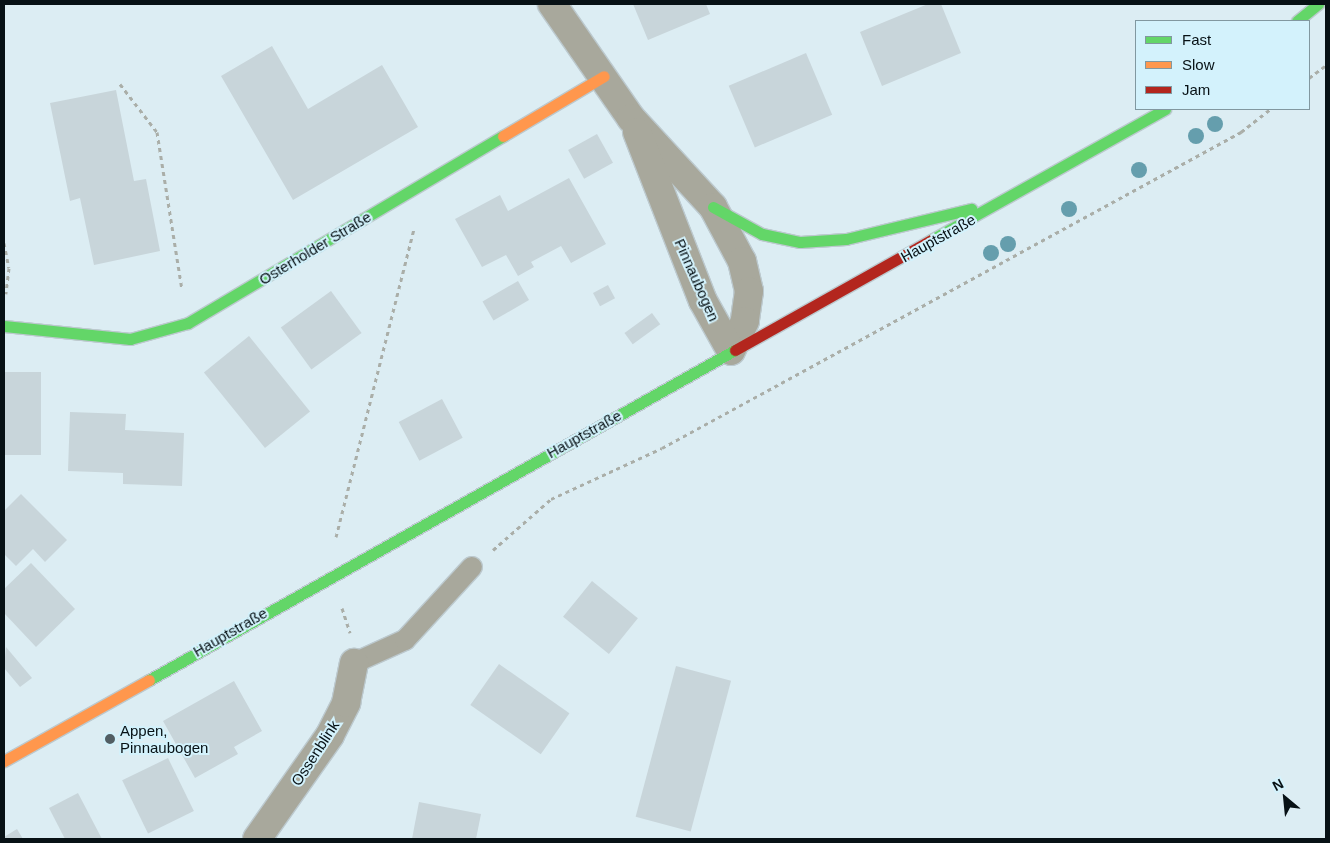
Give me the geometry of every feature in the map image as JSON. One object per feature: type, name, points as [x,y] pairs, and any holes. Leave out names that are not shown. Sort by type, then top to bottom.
[{"type":"main road","points":[[1298,20],[1318,4]]},
{"type":"main road","name":"Osterholder Straße","points":[[4,326],[130,339],[188,322],[604,76]]},
{"type":"main road","name":"Hauptstraße","points":[[4,761],[731,351],[1004,202],[1163,110]]},
{"type":"main road","name":"Pinnaubogen","points":[[713,207],[762,234],[800,242],[846,239],[1004,202]]},
{"type":"street","name":"Pinnaubogen","points":[[552,4],[632,118],[713,207],[742,261],[750,291],[745,322],[731,351]]},
{"type":"street","name":"Pinnaubogen","points":[[632,118],[703,301],[731,351]]},
{"type":"street","name":"Ossenblink","points":[[257,839],[330,735],[346,703],[354,663]]},
{"type":"lane","name":"Ossenblink","points":[[354,663],[405,640],[472,567]]},
{"type":"path","points":[[1310,77],[1326,65]]},
{"type":"path","points":[[120,84],[157,132],[183,294]]},
{"type":"path","points":[[472,567],[522,529],[551,499],[662,448],[1241,132],[1269,110]]},
{"type":"path","points":[[335,543],[415,225]]},
{"type":"path","points":[[4,243],[9,268],[5,296]]},
{"type":"building","points":[[633,4],[706,4],[710,14],[648,40]]},
{"type":"building","points":[[928,4],[941,4],[961,53],[882,86],[860,32]]},
{"type":"building","points":[[272,46],[308,109],[382,65],[418,127],[293,200],[221,76]]},
{"type":"building","points":[[806,53],[832,115],[755,147],[729,86]]},
{"type":"building","points":[[116,90],[134,181],[146,179],[160,251],[94,265],[80,198],[70,201],[50,103]]},
{"type":"building","points":[[597,134],[613,163],[584,179],[568,150]]},
{"type":"building","points":[[569,178],[606,244],[571,263],[561,246],[531,262],[534,267],[518,276],[506,255],[482,267],[455,219],[500,195],[508,211]]},
{"type":"building","points":[[518,281],[529,300],[493,321],[482,302]]},
{"type":"building","points":[[608,285],[615,298],[600,306],[593,293]]},
{"type":"building","points":[[331,291],[362,333],[311,370],[281,327]]},
{"type":"building","points":[[652,313],[660,324],[633,344],[624,333]]},
{"type":"building","points":[[249,336],[310,411],[265,448],[204,373]]},
{"type":"building","points":[[4,372],[41,372],[41,455],[4,455]]},
{"type":"building","points":[[442,399],[463,438],[419,461],[399,422]]},
{"type":"building","points":[[70,412],[126,414],[125,430],[184,433],[182,486],[123,484],[123,473],[68,471]]},
{"type":"building","points":[[21,494],[67,540],[45,562],[33,549],[16,566],[4,554],[4,511]]},
{"type":"building","points":[[31,563],[75,609],[36,647],[4,613],[4,589]]},
{"type":"building","points":[[592,581],[638,618],[609,654],[563,617]]},
{"type":"building","points":[[6,647],[32,678],[20,687],[4,668]]},
{"type":"building","points":[[499,664],[569,713],[541,754],[470,705]]},
{"type":"building","points":[[676,666],[731,681],[691,831],[636,817]]},
{"type":"building","points":[[234,681],[262,731],[234,747],[238,754],[195,778],[163,721]]},
{"type":"building","points":[[168,758],[194,811],[148,833],[122,780]]},
{"type":"building","points":[[78,793],[102,839],[65,839],[49,808]]},
{"type":"building","points":[[419,802],[481,814],[476,839],[412,839]]},
{"type":"building","points":[[17,829],[23,839],[4,839],[4,837]]},
{"type":"traffic: fast","points":[[1298,20],[1318,4]]},
{"type":"traffic: fast","points":[[931,240],[1163,110]]},
{"type":"traffic: fast","points":[[4,326],[130,339],[188,323],[503,136]]},
{"type":"traffic: fast","points":[[713,207],[762,234],[800,242],[846,239],[971,209]]},
{"type":"traffic: fast","points":[[149,680],[735,350]]},
{"type":"traffic: slow","points":[[503,136],[604,76]]},
{"type":"traffic: slow","points":[[4,761],[149,680]]},
{"type":"traffic: jam","points":[[735,350],[931,240]]},
{"type":"place","name":"Appen, Pinnaubogen","points":[[110,739]]}]
